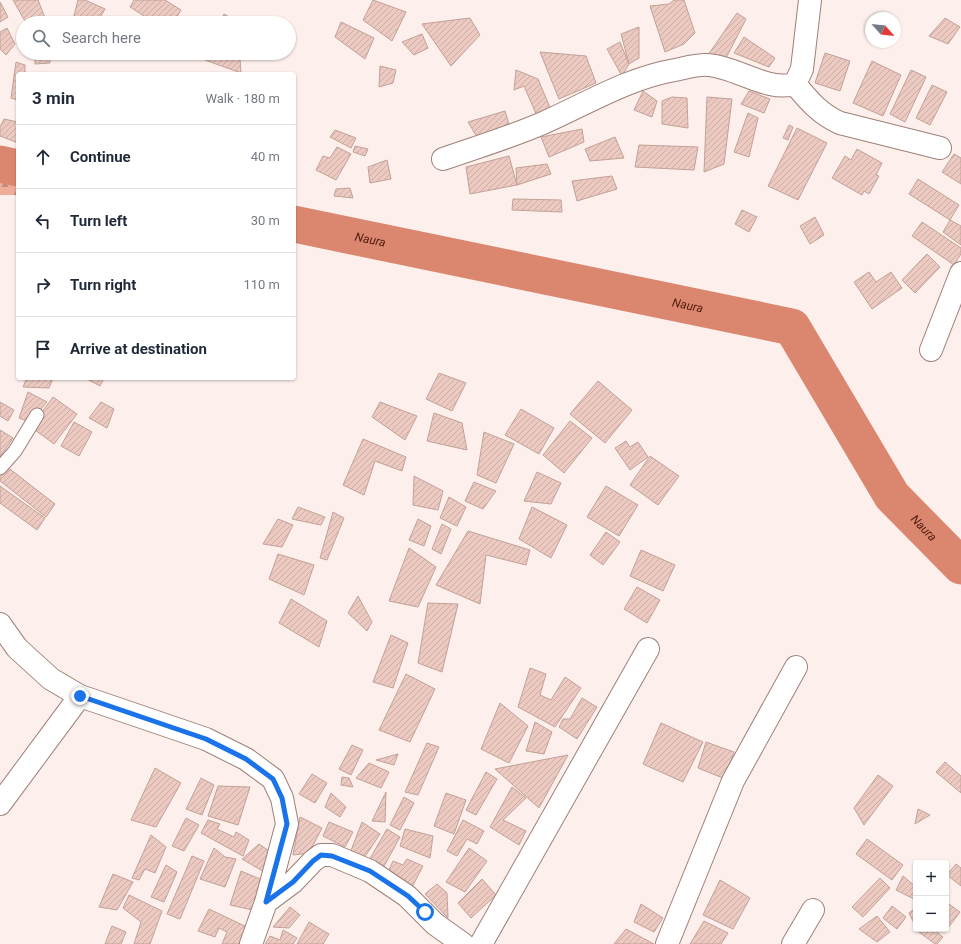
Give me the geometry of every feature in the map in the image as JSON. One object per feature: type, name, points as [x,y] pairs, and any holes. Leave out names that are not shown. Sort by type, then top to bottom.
[{"type":"street","points":[[795,84],[802,69],[810,0]]},
{"type":"street","points":[[444,159],[542,124],[640,78],[674,70],[708,65],[737,72],[776,86],[795,84]]},
{"type":"street","points":[[795,84],[814,107],[826,117],[840,123],[940,148]]},
{"type":"street","points":[[931,350],[961,273]]},
{"type":"street","points":[[0,624],[17,648],[51,679],[80,696],[206,739],[246,759],[273,779],[282,798],[287,824],[266,902],[251,944]]},
{"type":"street","points":[[481,944],[648,649]]},
{"type":"street","points":[[667,944],[733,781],[796,667]]},
{"type":"street","points":[[0,804],[80,696]]},
{"type":"street","points":[[266,902],[293,882],[313,861],[321,855],[332,856],[370,871],[408,896],[435,924],[463,944]]},
{"type":"street","points":[[793,944],[813,910]]},
{"type":"lane","points":[[0,468],[15,451],[37,415]]},
{"type":"green space","points":[[0,148],[16,161],[16,195],[0,195]]},
{"type":"building","points":[[13,0],[38,0],[44,16],[22,16]]},
{"type":"building","points":[[78,0],[85,0],[105,9],[101,16],[74,16]]},
{"type":"building","points":[[134,0],[165,0],[181,10],[177,16],[144,16],[130,7]]},
{"type":"building","points":[[373,0],[406,12],[392,41],[363,20]]},
{"type":"building","points":[[674,0],[684,0],[695,33],[684,44],[665,52],[650,6],[669,4]]},
{"type":"building","points":[[0,2],[8,17],[0,22]]},
{"type":"building","points":[[737,13],[746,19],[724,62],[708,55]]},
{"type":"building","points":[[470,18],[480,35],[451,66],[422,24]]},
{"type":"building","points":[[945,18],[960,27],[948,44],[929,36]]},
{"type":"building","points":[[341,22],[374,38],[365,59],[335,37]]},
{"type":"building","points":[[639,27],[639,58],[629,64],[621,34]]},
{"type":"building","points":[[7,28],[15,44],[6,55],[0,49],[0,32]]},
{"type":"building","points":[[422,34],[428,48],[414,55],[402,42]]},
{"type":"building","points":[[744,37],[775,58],[769,67],[734,53]]},
{"type":"building","points":[[620,42],[629,64],[622,76],[607,49]]},
{"type":"building","points":[[540,52],[586,56],[596,83],[559,99]]},
{"type":"building","points":[[825,53],[850,61],[840,91],[815,83]]},
{"type":"building","points":[[35,60],[50,60],[50,63],[35,64]]},
{"type":"building","points":[[205,60],[240,60],[241,72]]},
{"type":"building","points":[[872,61],[901,75],[883,116],[853,103]]},
{"type":"building","points":[[16,62],[25,65],[25,72],[16,72],[16,99],[11,98]]},
{"type":"building","points":[[380,66],[396,70],[393,83],[379,87]]},
{"type":"building","points":[[516,70],[538,79],[551,110],[537,116],[524,86],[514,90]]},
{"type":"building","points":[[911,70],[926,77],[905,122],[890,114]]},
{"type":"building","points":[[932,85],[947,92],[930,125],[916,118]]},
{"type":"building","points":[[643,91],[657,101],[652,117],[634,110]]},
{"type":"building","points":[[749,91],[770,99],[764,113],[741,104]]},
{"type":"building","points":[[672,97],[687,98],[688,128],[662,124],[662,101]]},
{"type":"building","points":[[707,97],[732,99],[724,164],[704,172]]},
{"type":"building","points":[[505,111],[509,124],[477,137],[468,122]]},
{"type":"building","points":[[748,113],[758,118],[749,157],[734,152]]},
{"type":"building","points":[[4,119],[16,122],[16,142],[0,136],[0,127]]},
{"type":"building","points":[[789,125],[793,127],[788,140],[783,138]]},
{"type":"building","points":[[797,128],[827,143],[798,200],[768,186]]},
{"type":"building","points":[[582,129],[584,142],[549,157],[541,137]]},
{"type":"building","points":[[335,130],[356,138],[351,148],[330,137]]},
{"type":"building","points":[[615,137],[624,158],[590,161],[585,149]]},
{"type":"building","points":[[639,145],[698,147],[694,170],[635,167]]},
{"type":"building","points":[[355,146],[368,149],[365,156],[353,152]]},
{"type":"building","points":[[337,147],[351,154],[336,180],[316,170],[323,156],[330,158]]},
{"type":"building","points":[[857,149],[882,163],[876,175],[879,176],[869,194],[864,191],[862,195],[832,178],[845,156],[851,160]]},
{"type":"building","points":[[954,154],[961,158],[961,184],[942,172]]},
{"type":"building","points":[[509,156],[517,185],[470,194],[466,167]]},
{"type":"building","points":[[387,160],[391,179],[370,183],[368,167]]},
{"type":"building","points":[[547,164],[551,174],[517,185],[516,168]]},
{"type":"building","points":[[612,176],[617,189],[577,201],[572,181]]},
{"type":"building","points":[[918,179],[959,205],[950,220],[909,194]]},
{"type":"building","points":[[350,188],[353,198],[334,196],[336,189]]},
{"type":"building","points":[[513,199],[561,200],[562,212],[512,210]]},
{"type":"building","points":[[742,210],[757,217],[749,232],[735,224]]},
{"type":"building","points":[[815,217],[824,235],[810,244],[800,226]]},
{"type":"building","points":[[950,220],[961,226],[961,245],[943,232]]},
{"type":"building","points":[[922,222],[961,248],[961,254],[954,265],[912,236]]},
{"type":"building","points":[[927,254],[940,267],[915,293],[902,280]]},
{"type":"building","points":[[869,272],[876,282],[891,272],[902,288],[872,309],[854,282]]},
{"type":"building","points":[[439,373],[466,383],[452,411],[426,399]]},
{"type":"building","points":[[26,380],[52,380],[49,388],[23,387]]},
{"type":"building","points":[[89,380],[103,380],[100,386]]},
{"type":"building","points":[[598,381],[632,410],[605,443],[570,414]]},
{"type":"building","points":[[28,392],[47,402],[30,422],[19,418]]},
{"type":"building","points":[[53,397],[77,414],[54,444],[31,427]]},
{"type":"building","points":[[0,402],[14,410],[8,421],[0,416]]},
{"type":"building","points":[[101,402],[114,409],[107,428],[89,418]]},
{"type":"building","points":[[380,402],[417,416],[405,440],[372,417]]},
{"type":"building","points":[[521,409],[554,428],[539,454],[505,435]]},
{"type":"building","points":[[434,413],[462,423],[467,450],[427,441]]},
{"type":"building","points":[[570,421],[592,438],[564,473],[543,455]]},
{"type":"building","points":[[74,422],[92,432],[79,456],[61,446]]},
{"type":"building","points":[[0,430],[13,438],[0,457]]},
{"type":"building","points":[[484,432],[514,444],[496,483],[477,475]]},
{"type":"building","points":[[363,439],[406,457],[402,471],[375,461],[364,495],[343,485]]},
{"type":"building","points":[[626,441],[630,447],[638,442],[648,457],[630,470],[615,448]]},
{"type":"building","points":[[650,456],[679,476],[658,505],[630,485]]},
{"type":"building","points":[[6,466],[55,504],[46,517],[0,481],[0,475]]},
{"type":"building","points":[[537,472],[561,483],[551,504],[524,501]]},
{"type":"building","points":[[414,476],[443,491],[438,510],[413,505]]},
{"type":"building","points":[[474,482],[496,491],[483,509],[465,501]]},
{"type":"building","points":[[0,486],[45,518],[37,530],[0,503]]},
{"type":"building","points":[[606,486],[638,505],[619,536],[587,517]]},
{"type":"building","points":[[449,497],[466,507],[457,526],[440,518]]},
{"type":"building","points":[[298,507],[325,517],[321,525],[292,519]]},
{"type":"building","points":[[532,507],[567,525],[551,558],[519,539]]},
{"type":"building","points":[[333,512],[344,518],[327,560],[320,558]]},
{"type":"building","points":[[278,519],[293,525],[282,547],[263,544]]},
{"type":"building","points":[[418,519],[431,526],[424,546],[409,540]]},
{"type":"building","points":[[442,524],[451,529],[441,554],[432,549]]},
{"type":"building","points":[[468,531],[530,550],[526,565],[486,555],[480,604],[436,585]]},
{"type":"building","points":[[606,532],[620,542],[603,565],[590,555]]},
{"type":"building","points":[[409,548],[436,567],[418,607],[389,601]]},
{"type":"building","points":[[641,550],[675,565],[663,591],[630,576]]},
{"type":"building","points":[[278,554],[314,565],[304,595],[269,579]]},
{"type":"building","points":[[637,587],[660,600],[647,623],[624,609]]},
{"type":"building","points":[[358,596],[372,622],[367,631],[348,613]]},
{"type":"building","points":[[291,599],[327,621],[319,647],[279,623]]},
{"type":"building","points":[[428,603],[458,604],[442,672],[418,663]]},
{"type":"building","points":[[391,635],[408,643],[393,688],[373,682]]},
{"type":"building","points":[[530,668],[546,674],[540,695],[551,700],[565,677],[581,688],[555,727],[518,707]]},
{"type":"building","points":[[406,674],[435,689],[410,742],[379,730]]},
{"type":"building","points":[[582,698],[597,707],[577,739],[559,727],[563,719],[570,719]]},
{"type":"building","points":[[500,703],[528,726],[509,763],[481,749]]},
{"type":"building","points":[[535,722],[552,732],[544,754],[526,751]]},
{"type":"building","points":[[661,723],[703,742],[683,782],[643,764]]},
{"type":"building","points":[[706,742],[734,752],[725,779],[698,768]]},
{"type":"building","points":[[427,743],[439,747],[418,795],[405,792]]},
{"type":"building","points":[[352,745],[363,750],[351,775],[339,769]]},
{"type":"building","points":[[398,754],[394,765],[376,760]]},
{"type":"building","points":[[568,755],[539,808],[495,769]]},
{"type":"building","points":[[945,762],[961,776],[961,793],[936,772]]},
{"type":"building","points":[[369,763],[389,772],[381,788],[356,778]]},
{"type":"building","points":[[155,768],[181,783],[156,827],[131,820]]},
{"type":"building","points":[[486,772],[497,779],[476,815],[466,810]]},
{"type":"building","points":[[312,774],[327,783],[315,803],[299,794]]},
{"type":"building","points":[[878,775],[893,786],[864,825],[854,808]]},
{"type":"building","points":[[342,777],[349,778],[353,787],[341,785]]},
{"type":"building","points":[[201,778],[214,785],[202,815],[186,809]]},
{"type":"building","points":[[218,786],[250,787],[238,825],[208,816]]},
{"type":"building","points":[[512,787],[526,798],[503,820],[526,831],[519,845],[490,827]]},
{"type":"building","points":[[386,792],[385,822],[372,821]]},
{"type":"building","points":[[331,793],[346,807],[340,817],[325,807]]},
{"type":"building","points":[[446,793],[466,800],[454,834],[434,826]]},
{"type":"building","points":[[404,797],[414,803],[400,830],[390,825]]},
{"type":"building","points":[[918,809],[930,815],[915,824]]},
{"type":"building","points":[[300,817],[322,828],[309,853],[293,855]]},
{"type":"building","points":[[186,818],[199,825],[184,851],[172,846]]},
{"type":"building","points":[[208,820],[220,824],[217,829],[234,837],[236,832],[249,840],[243,856],[201,833]]},
{"type":"building","points":[[463,820],[484,831],[477,844],[467,839],[457,856],[447,851]]},
{"type":"building","points":[[329,822],[353,832],[345,847],[323,836]]},
{"type":"building","points":[[362,822],[380,834],[362,861],[350,853]]},
{"type":"building","points":[[387,829],[400,837],[382,870],[368,862]]},
{"type":"building","points":[[405,829],[433,836],[430,858],[400,846]]},
{"type":"building","points":[[151,835],[166,847],[155,873],[145,869],[139,880],[132,878]]},
{"type":"building","points":[[867,839],[903,865],[892,880],[856,854]]},
{"type":"building","points":[[259,844],[275,855],[266,873],[242,859]]},
{"type":"building","points":[[214,848],[225,857],[236,859],[225,887],[200,879]]},
{"type":"building","points":[[469,848],[487,861],[465,892],[446,882]]},
{"type":"building","points":[[192,856],[204,861],[180,919],[167,914]]},
{"type":"building","points":[[407,859],[423,866],[411,889],[386,876],[393,861],[403,865]]},
{"type":"building","points":[[956,864],[961,868],[961,886],[949,877],[949,873]]},
{"type":"building","points":[[166,865],[177,872],[164,902],[151,897]]},
{"type":"building","points":[[241,871],[265,881],[257,911],[230,905]]},
{"type":"building","points":[[113,874],[133,882],[117,910],[99,907]]},
{"type":"building","points":[[903,876],[913,884],[913,898],[896,890]]},
{"type":"building","points":[[880,878],[890,888],[863,917],[852,907]]},
{"type":"building","points":[[482,879],[496,895],[471,918],[458,903]]},
{"type":"building","points":[[720,880],[750,898],[733,929],[703,915]]},
{"type":"building","points":[[437,884],[447,893],[448,918],[425,894]]},
{"type":"building","points":[[129,895],[162,911],[150,944],[134,944],[141,922],[123,908]]},
{"type":"building","points":[[641,904],[663,918],[654,932],[634,922]]},
{"type":"building","points":[[949,904],[960,912],[949,927]]},
{"type":"building","points":[[892,906],[906,917],[897,929],[883,918]]},
{"type":"building","points":[[290,907],[300,915],[289,928],[273,927]]},
{"type":"building","points":[[209,909],[251,929],[244,944],[222,944],[227,932],[219,928],[215,937],[198,931]]},
{"type":"building","points":[[913,910],[913,921],[909,913]]},
{"type":"building","points":[[877,916],[890,932],[877,942],[859,929]]},
{"type":"building","points":[[704,921],[728,933],[721,944],[690,944]]},
{"type":"building","points":[[309,922],[329,934],[323,944],[297,944]]},
{"type":"building","points":[[112,926],[126,932],[121,944],[105,944]]},
{"type":"building","points":[[626,929],[654,944],[614,944]]},
{"type":"building","points":[[283,930],[297,938],[293,944],[265,944],[270,936],[280,940]]},
{"type":"building","points":[[919,932],[937,932],[943,937],[937,944]]},
{"type":"waterway","name":"Naura","points":[[0,164],[16,168]]},
{"type":"waterway","name":"Naura","points":[[296,224],[792,327],[892,496],[961,566]]},
{"type":"route","points":[[80,696],[111,708],[206,739],[246,759],[273,779],[282,798],[287,824],[266,902],[293,882],[313,861],[321,855],[346,860],[370,871],[408,896],[425,912]]}]
